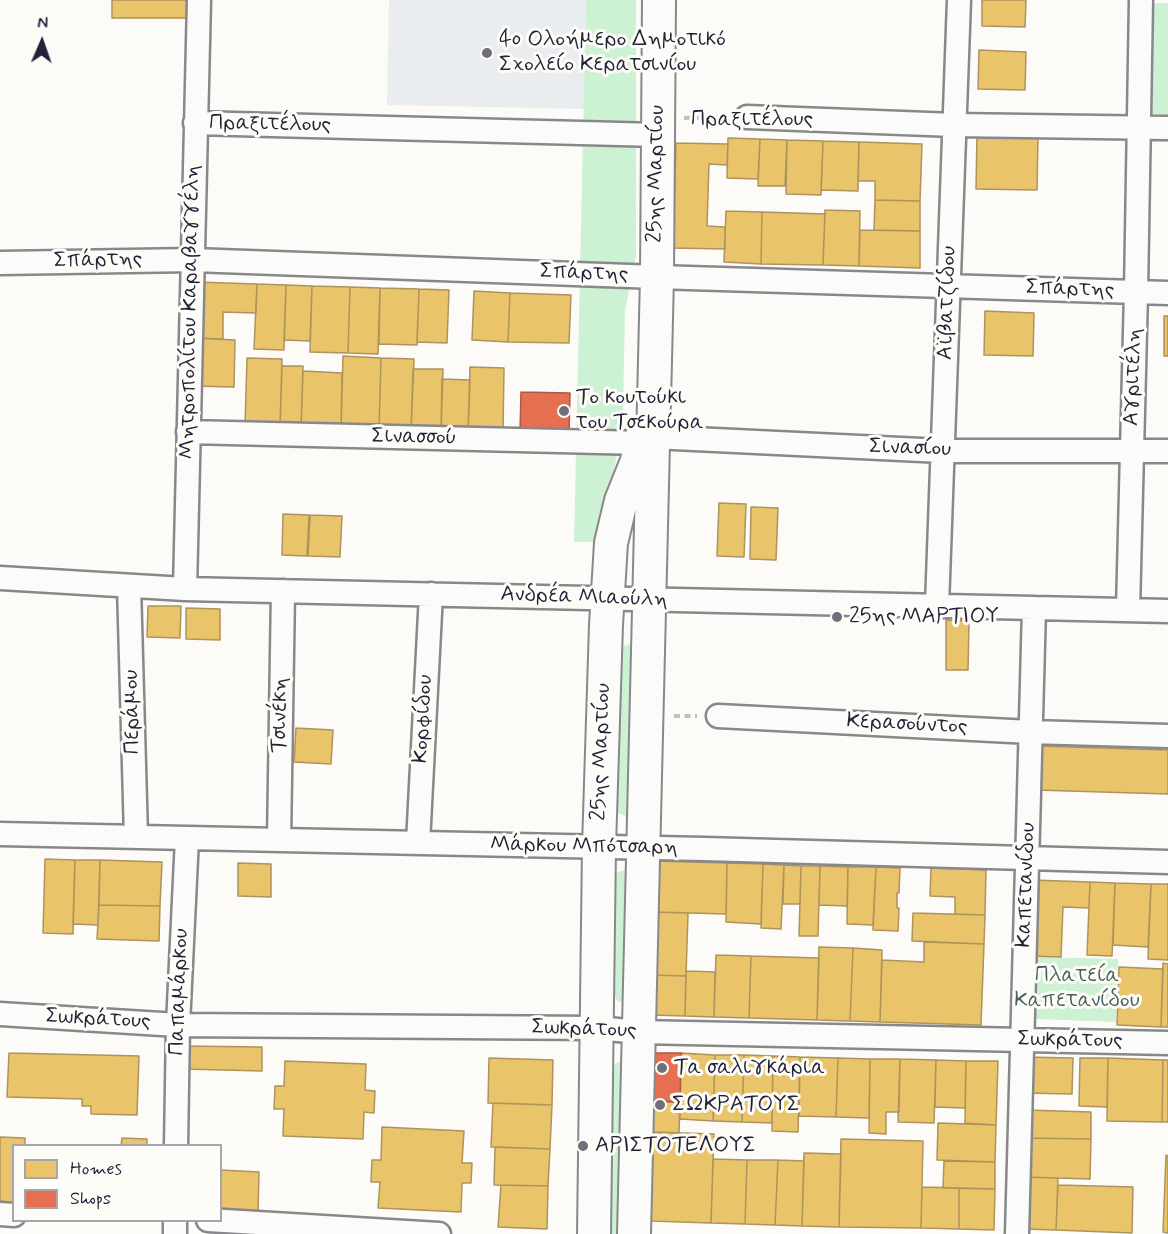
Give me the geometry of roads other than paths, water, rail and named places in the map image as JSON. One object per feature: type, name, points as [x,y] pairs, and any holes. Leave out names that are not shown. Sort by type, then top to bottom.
[{"type":"street","name":"Μητροπολίτου Καραβαγγέλη","points":[[185,589],[199,0]]},
{"type":"street","name":"25ης Μαρτίου","points":[[634,1234],[649,600],[645,313],[657,277],[659,0]]},
{"type":"street","name":"Αϊβατζίδου","points":[[937,606],[959,0]]},
{"type":"street","name":"Αγριτέλη","points":[[1128,610],[1141,0]]},
{"type":"street","name":"Πραξιτέλους","points":[[747,117],[954,125],[1168,128]]},
{"type":"street","name":"Πραξιτέλους","points":[[195,123],[658,135]]},
{"type":"street","name":"Σπάρτης","points":[[0,263],[194,260],[1168,293]]},
{"type":"street","name":"Σινασσού","points":[[188,432],[647,440]]},
{"type":"street","name":"25ης Μαρτίου","points":[[594,1234],[599,847],[607,599],[616,520],[621,501],[647,440]]},
{"type":"street","name":"Σινασίου","points":[[647,440],[942,452],[1168,451]]},
{"type":"street","name":"Ανδρέα Μιαούλη","points":[[0,578],[185,589],[1168,611]]},
{"type":"street","name":"Περάμου","points":[[129,586],[136,837]]},
{"type":"street","name":"Τσινέκη","points":[[279,840],[283,591]]},
{"type":"street","name":"Κορφίδου","points":[[418,843],[431,594]]},
{"type":"street","name":"Καπετανίδου","points":[[1017,1234],[1034,608]]},
{"type":"street","name":"Κερασούντος","points":[[718,716],[1031,732],[1168,736]]},
{"type":"street","name":"Μάρκου Μπότσαρη","points":[[0,834],[704,849],[1168,862]]},
{"type":"street","name":"Παπαμάρκου","points":[[176,1144],[178,1025],[187,838]]},
{"type":"street","name":"Σωκράτους","points":[[0,1014],[178,1025],[597,1028],[639,1032],[1168,1043]]},
{"type":"street","points":[[222,1222],[439,1234]]},
{"type":"place","name":"4o Ολοήμερο Δημοτικό Σχολείο Κερατσινίου","points":[[487,53]]},
{"type":"place","name":"Το κουτούκι του Τσεκούρα","points":[[564,411]]},
{"type":"place","name":"25ης ΜΑΡΤΙΟΥ","points":[[837,617]]},
{"type":"place","name":"Τα σαλιγκάρια","points":[[662,1068]]},
{"type":"place","name":"ΣΩΚΡΑΤΟΥΣ","points":[[660,1105]]},
{"type":"place","name":"ΑΡΙΣΤΟΤΕΛΟΥΣ","points":[[583,1146]]},
{"type":"park label","name":"Πλατεία Καπετανίδου","points":[[1077,988]]}]
